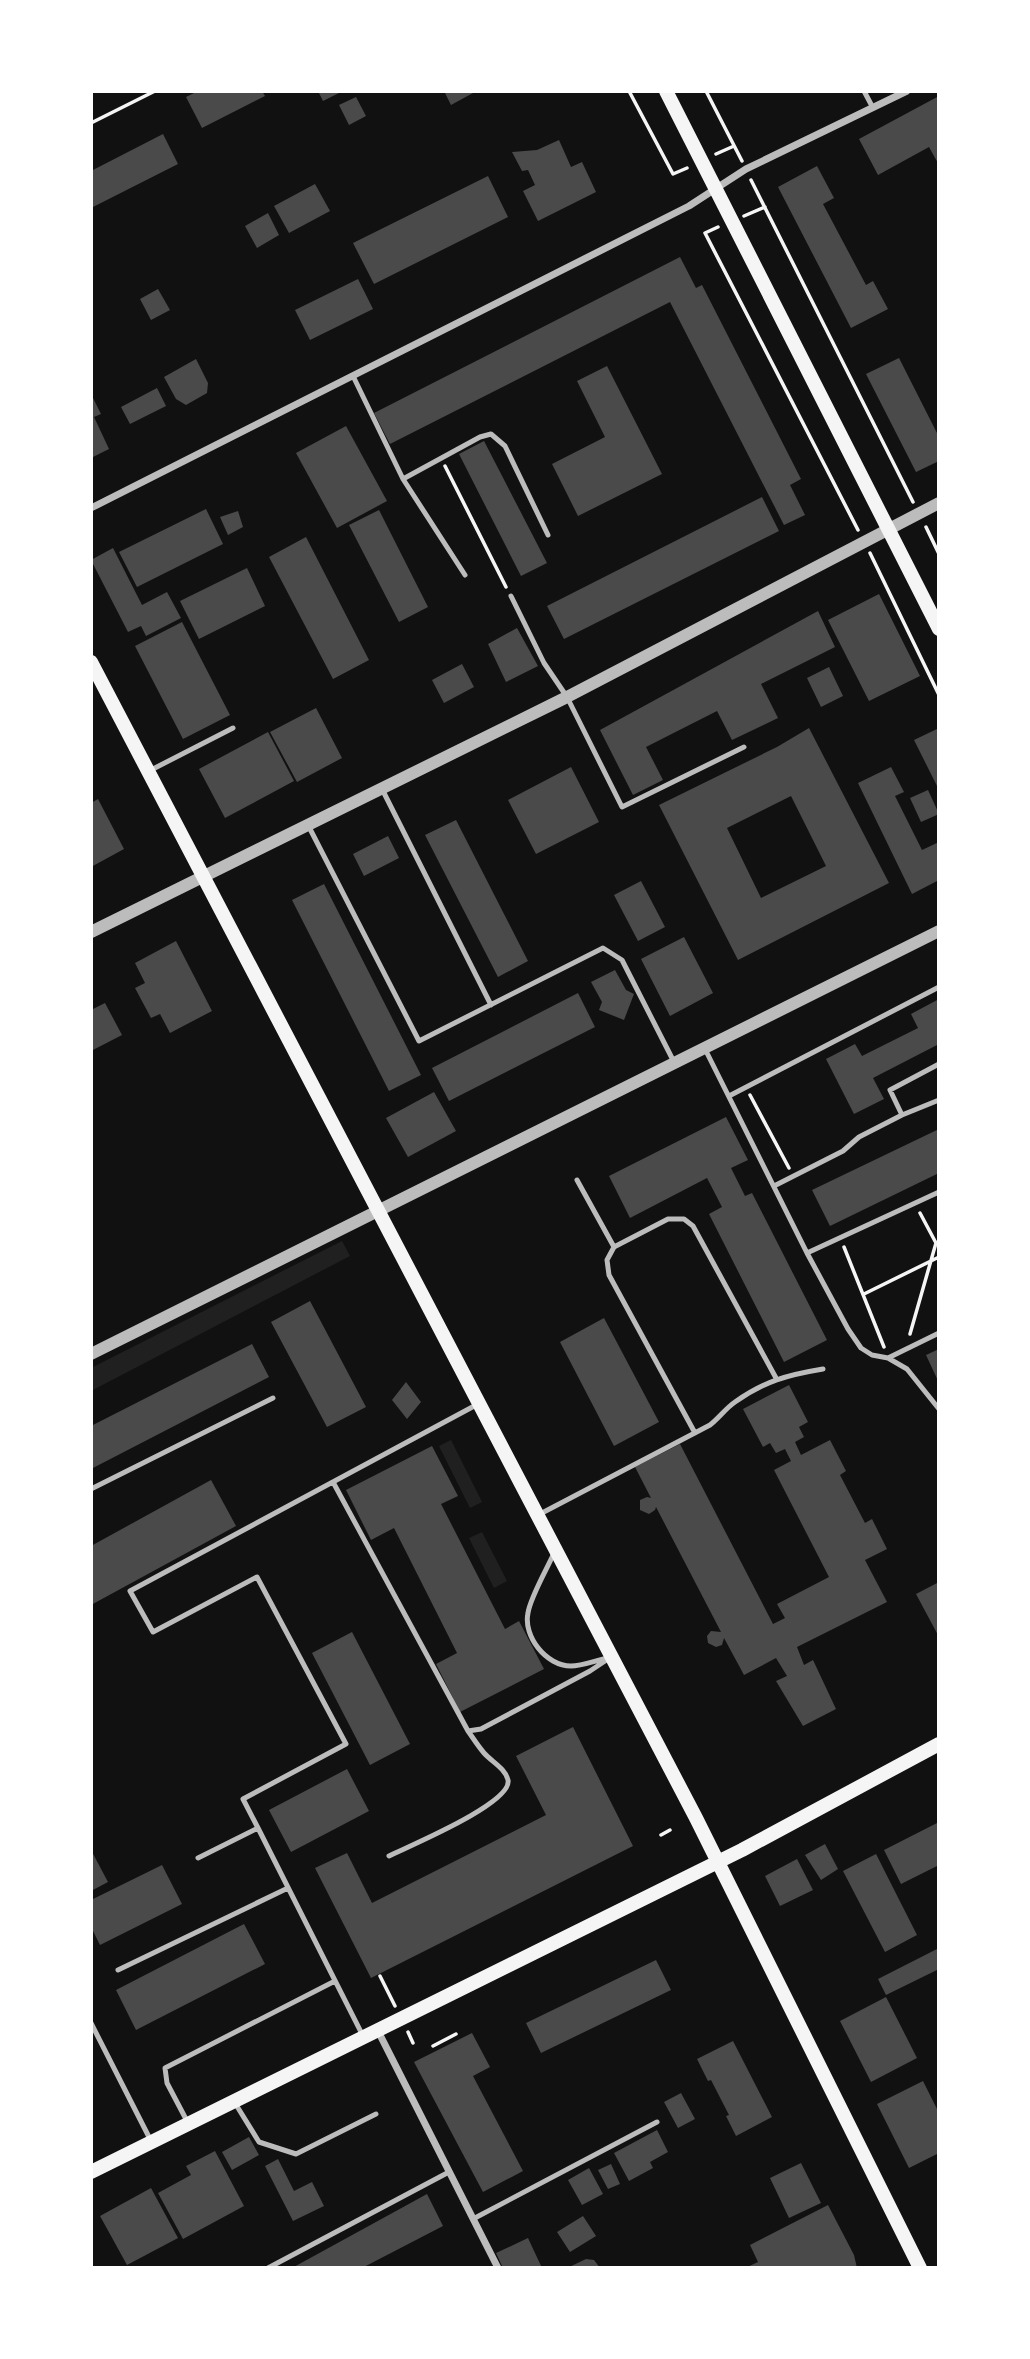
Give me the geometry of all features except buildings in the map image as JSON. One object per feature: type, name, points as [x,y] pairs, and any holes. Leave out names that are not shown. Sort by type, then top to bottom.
[{"type":"main road","points":[[666,91],[939,629]]},
{"type":"main road","points":[[91,662],[718,1862],[920,2268]]},
{"type":"main road","points":[[91,2172],[718,1862],[939,1744]]},
{"type":"street","points":[[91,508],[689,206],[746,169],[907,91]]},
{"type":"street","points":[[91,932],[567,697],[939,503]]},
{"type":"street","points":[[91,1354],[939,931]]},
{"type":"street","points":[[377,2029],[498,2268]]},
{"type":"lane","points":[[864,91],[873,108]]},
{"type":"lane","points":[[352,376],[403,479],[465,575]]},
{"type":"lane","points":[[403,479],[480,437],[491,434],[505,446],[548,535]]},
{"type":"lane","points":[[511,596],[544,663],[567,697],[622,807],[744,747]]},
{"type":"lane","points":[[149,771],[233,728]]},
{"type":"lane","points":[[382,789],[491,1005]]},
{"type":"lane","points":[[308,825],[419,1041],[603,948],[622,960],[674,1062]]},
{"type":"lane","points":[[729,1096],[939,987]]},
{"type":"lane","points":[[704,1047],[807,1254],[861,1348],[872,1355],[888,1358],[907,1369],[939,1409]]},
{"type":"lane","points":[[902,1115],[890,1090],[939,1064]]},
{"type":"lane","points":[[774,1186],[844,1151],[859,1137],[939,1100]]},
{"type":"lane","points":[[577,1180],[614,1247]]},
{"type":"lane","points":[[807,1254],[939,1192]]},
{"type":"lane","points":[[695,1433],[608,1275],[607,1260],[614,1247],[668,1219],[684,1219],[693,1226],[776,1378]]},
{"type":"lane","points":[[888,1358],[939,1333]]},
{"type":"lane","points":[[537,1516],[695,1433],[721,1417],[732,1404],[776,1378],[823,1369]]},
{"type":"lane","points":[[91,1489],[273,1398]]},
{"type":"lane","points":[[362,2036],[243,1799],[346,1744],[257,1577],[153,1632],[130,1591],[479,1404]]},
{"type":"lane","points":[[333,1482],[468,1731],[481,1750],[508,1778],[509,1785],[504,1794],[485,1809],[389,1856]]},
{"type":"lane","points":[[555,1551],[527,1612],[528,1630],[540,1651],[551,1660],[570,1666],[611,1657]]},
{"type":"lane","points":[[468,1731],[481,1729],[611,1657]]},
{"type":"lane","points":[[198,1858],[258,1828]]},
{"type":"lane","points":[[118,1970],[288,1888]]},
{"type":"lane","points":[[188,2123],[167,2083],[164,2068],[335,1981]]},
{"type":"lane","points":[[91,2023],[151,2141]]},
{"type":"lane","points":[[234,2100],[258,2142],[296,2154],[376,2114]]},
{"type":"lane","points":[[473,2219],[657,2122]]},
{"type":"lane","points":[[268,2268],[449,2172]]},
{"type":"path","points":[[91,123],[155,91]]},
{"type":"path","points":[[629,91],[673,174]]},
{"type":"path","points":[[706,91],[939,554]]},
{"type":"path","points":[[705,233],[865,542],[939,695]]},
{"type":"path","points":[[441,458],[511,596]]},
{"type":"path","points":[[746,1087],[793,1177]]},
{"type":"path","points":[[906,1350],[936,1244],[916,1203]]},
{"type":"path","points":[[840,1238],[888,1358]]},
{"type":"path","points":[[864,1294],[939,1257]]},
{"type":"path","points":[[661,1835],[670,1830]]},
{"type":"path","points":[[433,2046],[456,2034]]},
{"type":"shaded area","points":[[342,1241],[350,1256],[91,1391],[91,1368]]},
{"type":"shaded area","points":[[451,1440],[482,1502],[470,1508],[439,1446]]},
{"type":"shaded area","points":[[482,1532],[507,1581],[494,1588],[469,1538]]}]
